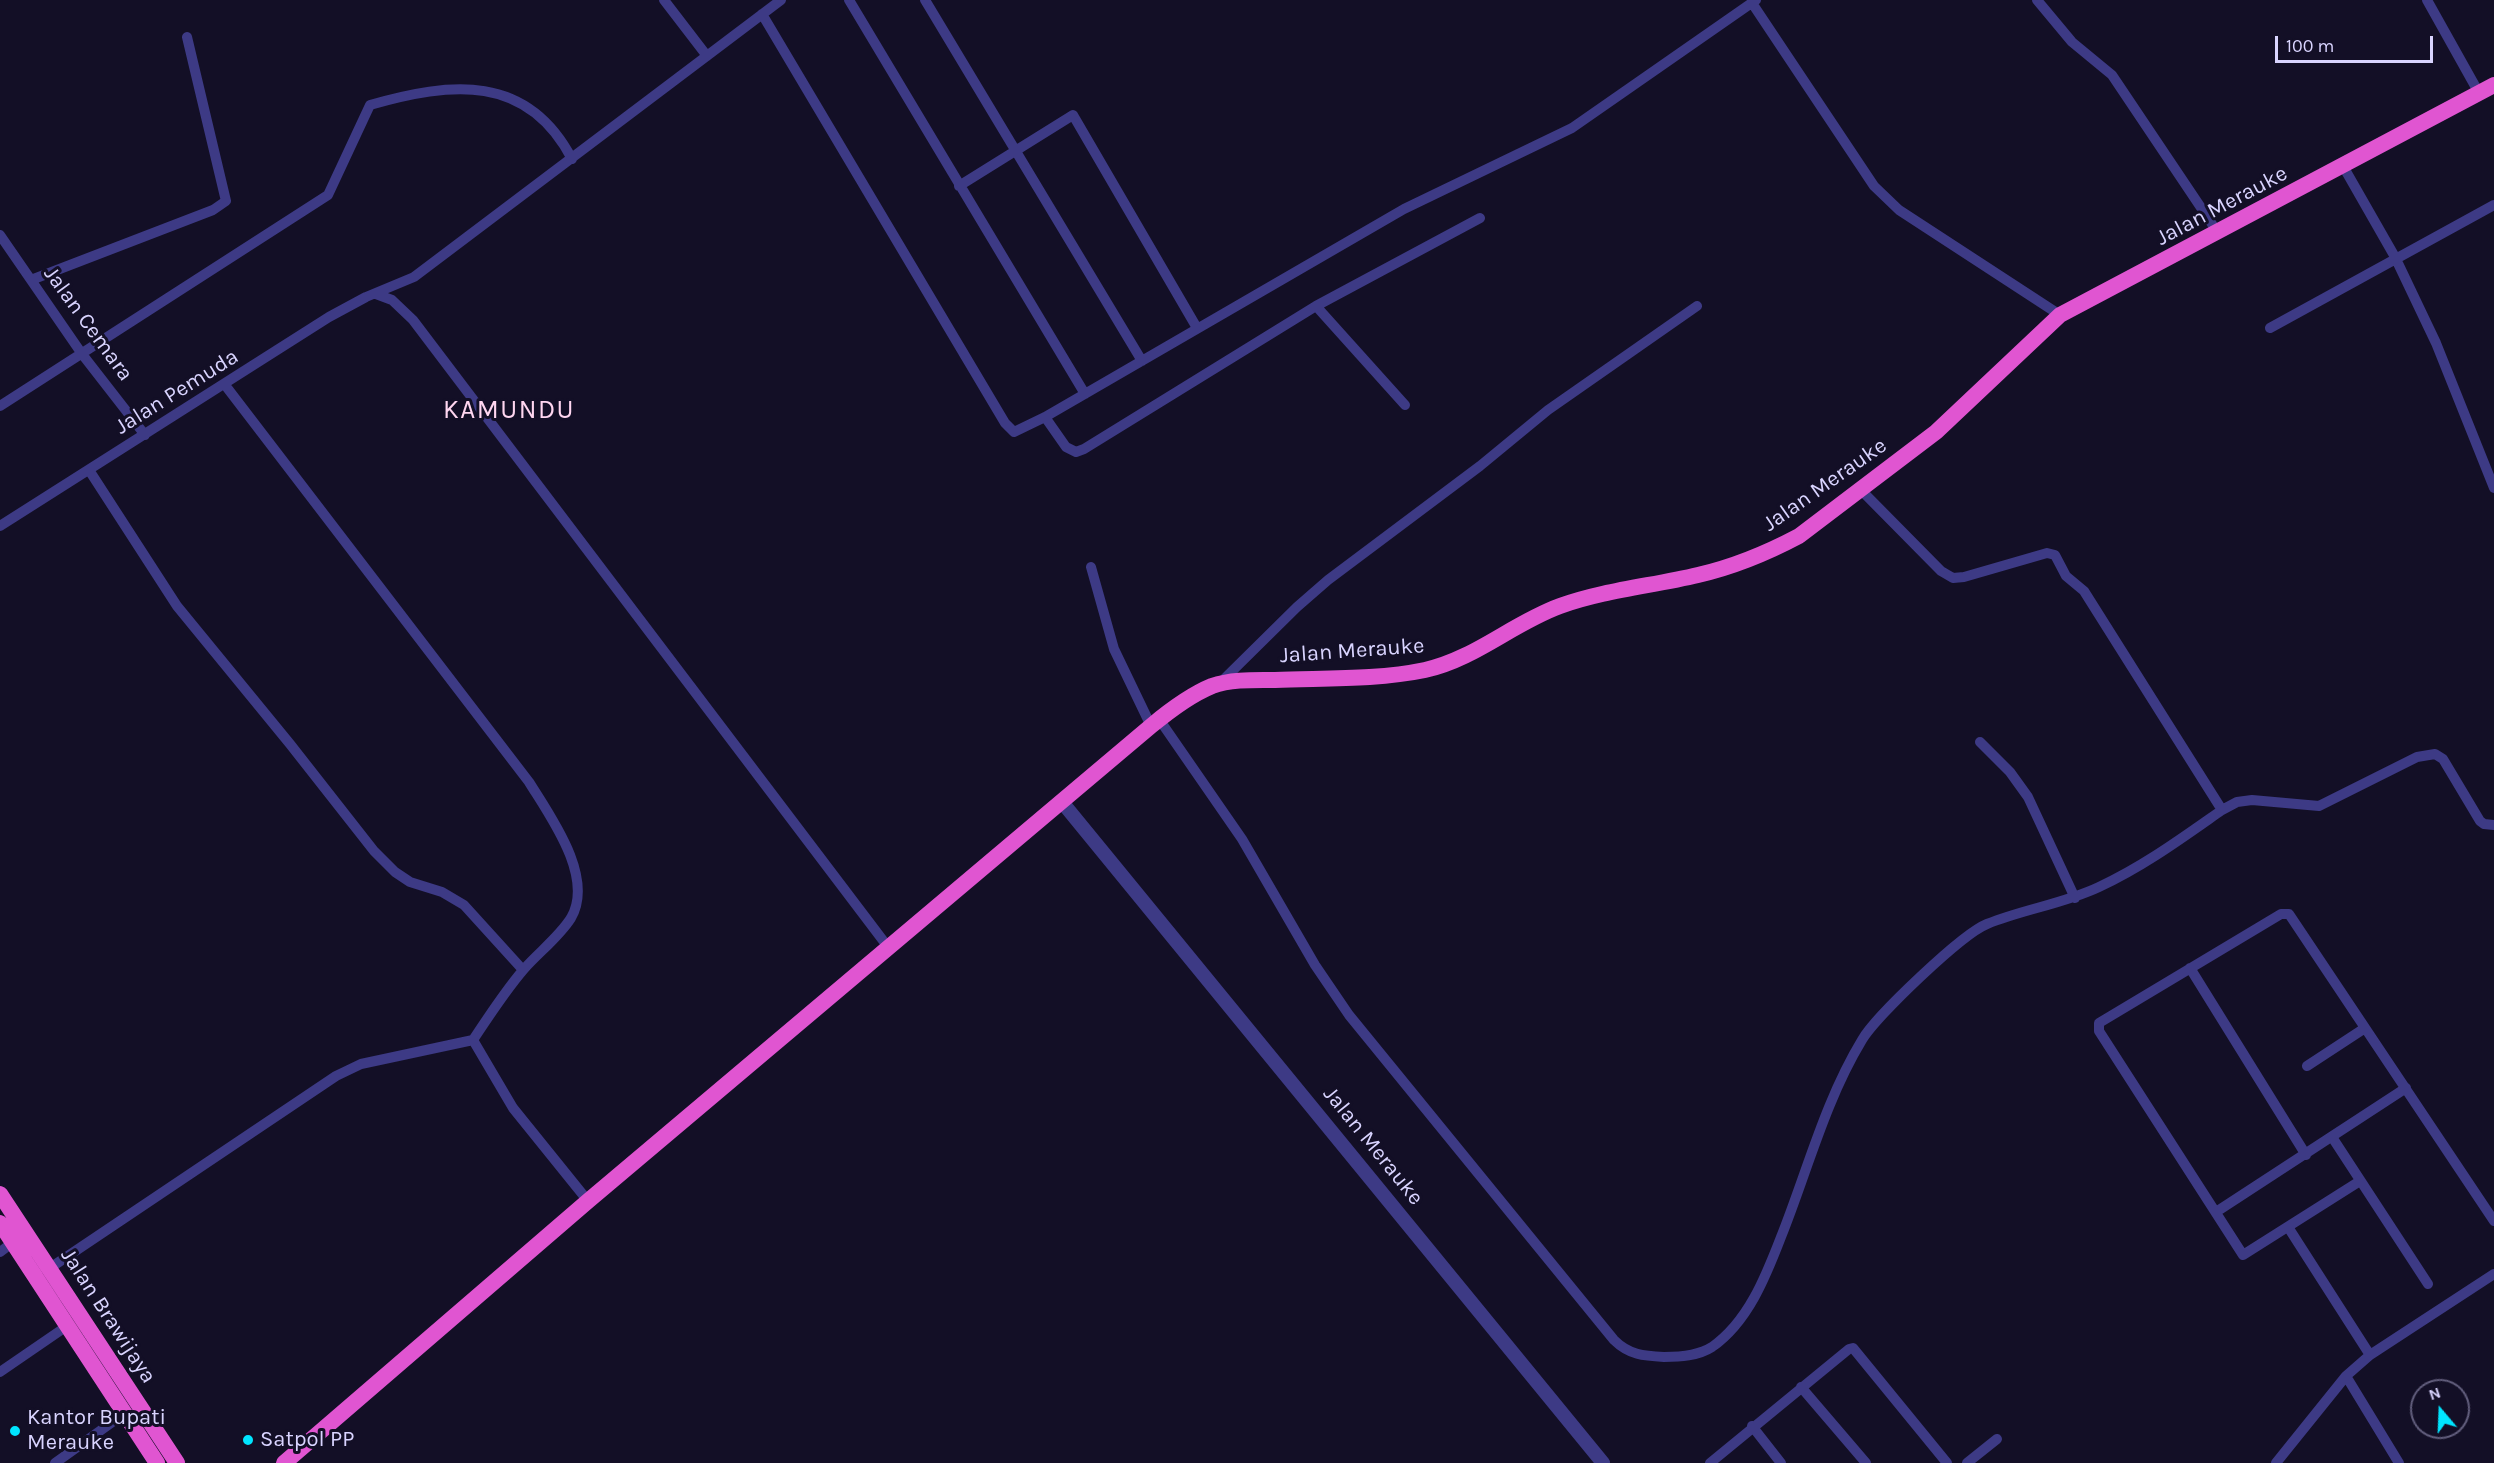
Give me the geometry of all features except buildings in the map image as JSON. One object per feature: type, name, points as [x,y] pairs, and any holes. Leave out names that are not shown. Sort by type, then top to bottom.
[{"type":"highway","name":"Jalan Merauke","points":[[284,1463],[888,946],[1155,722],[1194,695],[1219,684],[1409,672],[1450,663],[1541,613],[1562,605],[1594,596],[1698,575],[1750,559],[1799,536],[1936,432],[2060,315],[2486,89]]},
{"type":"highway","name":"Jalan Brawijaya","points":[[0,1194],[13,1242],[50,1268],[121,1392],[125,1413],[157,1463]]},
{"type":"highway","name":"Jalan Brawijaya","points":[[0,1223],[67,1326],[177,1463]]},
{"type":"street","points":[[664,0],[707,56]]},
{"type":"street","name":"Jalan Pemuda","points":[[0,526],[225,386],[329,317],[414,277],[781,0]]},
{"type":"street","points":[[849,0],[1085,394]]},
{"type":"street","points":[[925,0],[1142,361]]},
{"type":"street","points":[[2037,0],[2072,42],[2112,75],[2218,233]]},
{"type":"street","points":[[2427,0],[2486,89]]},
{"type":"street","points":[[762,14],[1008,428],[1016,432],[1046,417],[1404,208],[1572,128],[1754,1],[1874,186],[1899,210],[2060,315]]},
{"type":"street","points":[[31,280],[213,210],[226,201],[187,37]]},
{"type":"street","points":[[0,406],[328,195],[370,105],[418,92],[493,91],[534,109],[565,145],[572,159]]},
{"type":"street","points":[[959,186],[1072,115],[1197,328]]},
{"type":"street","points":[[2343,166],[2395,257],[2436,343],[2494,488]]},
{"type":"street","points":[[2270,328],[2395,257],[2494,205]]},
{"type":"street","points":[[1046,417],[1066,447],[1076,452],[1084,449],[1316,306],[1480,218]]},
{"type":"street","name":"Jalan Cemara","points":[[0,235],[82,354],[145,435]]},
{"type":"street","points":[[376,294],[392,300],[412,320],[888,946]]},
{"type":"street","points":[[1316,306],[1405,405]]},
{"type":"street","points":[[1219,684],[1297,607],[1328,580],[1480,465],[1540,416],[1697,306]]},
{"type":"street","points":[[50,1268],[336,1076],[361,1064],[473,1040],[523,970],[563,929],[575,907],[575,876],[561,834],[530,782],[225,386]]},
{"type":"street","points":[[89,470],[177,606],[374,851],[395,872],[410,882],[441,892],[464,905],[523,970]]},
{"type":"street","points":[[1861,490],[1941,571],[1953,578],[1964,577],[2047,553],[2055,555],[2066,576],[2084,591],[2222,810]]},
{"type":"street","points":[[1091,567],[1114,649],[1155,722],[1242,839],[1315,965],[1349,1015],[1600,1324],[1624,1349],[1638,1354],[1676,1357],[1701,1353],[1720,1341],[1764,1281],[1827,1112],[1858,1047],[1877,1021],[1949,951],[1979,928],[2075,898],[2165,851],[2222,810],[2238,802],[2252,800],[2319,806],[2417,758],[2430,754],[2443,759],[2480,821],[2494,825]]},
{"type":"street","points":[[1980,742],[2010,772],[2028,797],[2075,898]]},
{"type":"street","name":"Jalan Merauke","points":[[1062,802],[1603,1463]]},
{"type":"street","points":[[2360,1181],[2243,1256],[2098,1028],[2102,1021],[2281,914],[2288,913],[2494,1221]]},
{"type":"street","points":[[2190,968],[2306,1155]]},
{"type":"street","points":[[2307,1066],[2365,1028]]},
{"type":"street","points":[[473,1040],[513,1108],[588,1201]]},
{"type":"street","points":[[2216,1212],[2406,1088]]},
{"type":"street","points":[[2332,1137],[2428,1284]]},
{"type":"street","points":[[2288,1227],[2370,1355]]},
{"type":"street","points":[[2276,1463],[2346,1376],[2370,1355],[2494,1274]]},
{"type":"street","points":[[0,1371],[67,1326]]},
{"type":"street","points":[[1710,1463],[1752,1426],[1853,1348],[1947,1463]]},
{"type":"street","points":[[2346,1376],[2399,1463]]},
{"type":"street","points":[[1801,1387],[1866,1463]]},
{"type":"street","points":[[55,1463],[125,1413]]},
{"type":"street","points":[[1752,1426],[1781,1463]]},
{"type":"street","points":[[1967,1463],[1997,1439]]},
{"type":"place","name":"Kantor Bupati Merauke","points":[[15,1431]]},
{"type":"place","name":"Satpol PP","points":[[248,1440]]},
{"type":"district","name":"KAMUNDU","points":[[509,411]]}]
